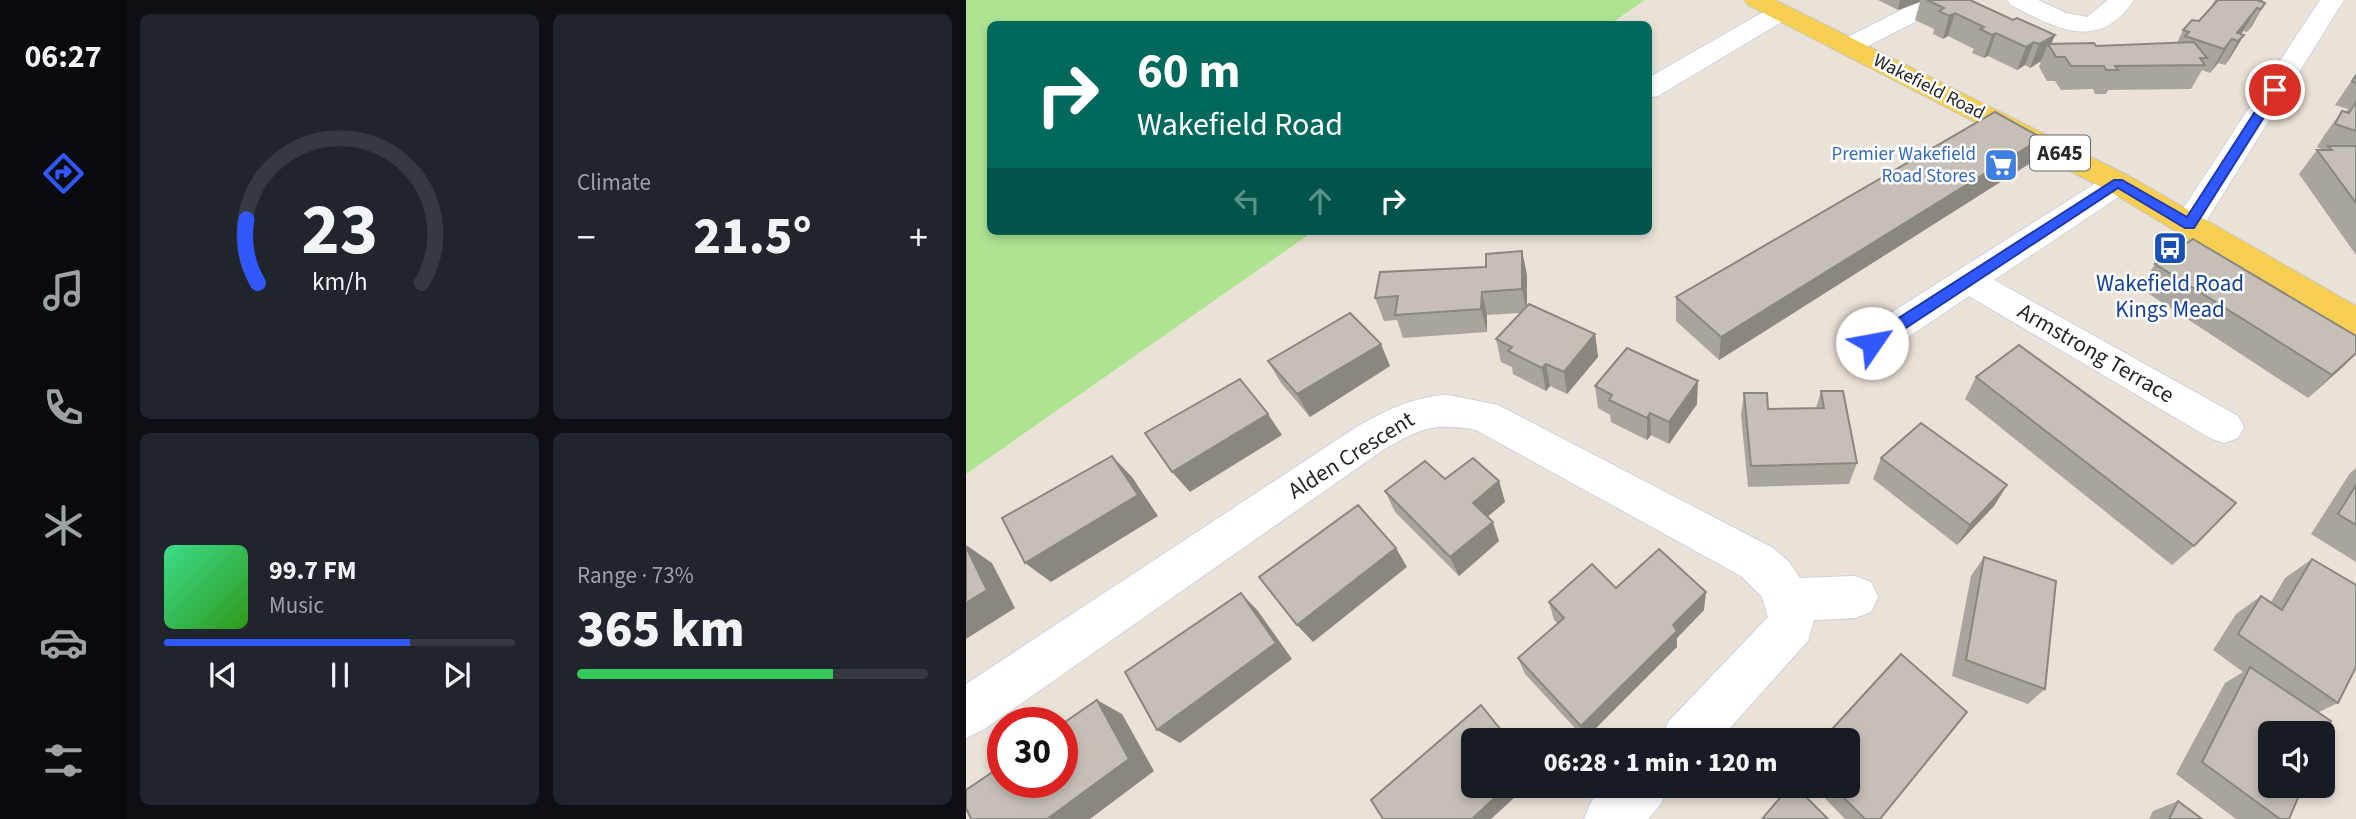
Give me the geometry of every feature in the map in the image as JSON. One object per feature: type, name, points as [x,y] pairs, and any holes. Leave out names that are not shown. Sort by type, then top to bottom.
[{"type":"main road","name":"Wakefield Road","points":[[1769,6],[2118,183],[2356,322]]},
{"type":"street","points":[[1849,46],[1940,0]]},
{"type":"street","points":[[2019,0],[2069,22],[2090,24],[2098,22],[2122,0]]},
{"type":"street","points":[[2189,225],[2332,0]]},
{"type":"street","points":[[1652,87],[1769,6]]},
{"type":"street","points":[[1872,343],[2118,183]]},
{"type":"street","name":"Armstrong Terrace","points":[[1968,280],[2224,426]]},
{"type":"street","name":"Alden Crescent","points":[[966,713],[1369,439],[1420,412],[1452,409],[1484,416],[1757,562],[1772,575],[1789,600]]},
{"type":"street","points":[[1697,728],[1792,625],[1789,600],[1855,597]]},
{"type":"street","points":[[1611,819],[1631,798]]},
{"type":"green space","points":[[966,0],[1645,0],[1614,21],[987,21],[987,235],[1308,235],[966,474]]},
{"type":"building","points":[[1927,0],[1970,0],[2013,20],[2017,18],[2055,35],[2039,44],[2034,42],[2026,47],[1996,33],[1992,35],[1980,29],[1984,27],[1955,13],[1949,16],[1939,11],[1944,8]]},
{"type":"building","points":[[2218,0],[2260,0],[2265,3],[2261,9],[2257,8],[2237,33],[2244,35],[2238,41],[2232,39],[2224,49],[2185,36],[2189,32],[2183,30],[2192,20],[2199,21]]},
{"type":"building","points":[[2194,42],[2207,58],[2200,58],[2205,65],[2115,66],[2118,70],[2106,70],[2104,66],[2071,66],[2065,57],[2056,57],[2048,44],[2094,43],[2096,46]]},
{"type":"building","points":[[2356,102],[2356,131],[2335,124],[2342,111],[2349,113]]},
{"type":"building","points":[[1995,112],[2042,138],[1721,337],[1676,297]]},
{"type":"building","points":[[2328,146],[2356,146],[2356,203],[2317,150],[2332,150]]},
{"type":"building","points":[[2193,239],[2356,336],[2356,353],[2332,375],[2155,264]]},
{"type":"building","points":[[1522,251],[1522,289],[1482,292],[1481,309],[1395,315],[1398,296],[1375,298],[1380,272],[1486,267],[1486,254]]},
{"type":"building","points":[[1529,304],[1595,334],[1564,372],[1546,364],[1542,368],[1508,351],[1512,347],[1496,339]]},
{"type":"building","points":[[1350,313],[1381,344],[1297,394],[1268,361]]},
{"type":"building","points":[[2019,345],[2236,503],[2194,546],[1976,377]]},
{"type":"building","points":[[1627,348],[1698,381],[1669,422],[1650,413],[1647,418],[1609,400],[1612,395],[1595,386]]},
{"type":"building","points":[[1240,379],[1268,414],[1172,472],[1145,433]]},
{"type":"building","points":[[1821,391],[1843,391],[1857,463],[1751,466],[1744,393],[1767,393],[1768,409],[1824,408]]},
{"type":"building","points":[[1921,423],[2007,485],[1970,525],[1881,458]]},
{"type":"building","points":[[1112,456],[1138,495],[1025,563],[1002,518]]},
{"type":"building","points":[[1473,458],[1499,481],[1473,503],[1493,522],[1450,557],[1385,491],[1425,461],[1445,479]]},
{"type":"building","points":[[2356,485],[2356,525],[2338,514]]},
{"type":"building","points":[[1358,505],[1396,548],[1297,625],[1259,577]]},
{"type":"building","points":[[966,547],[987,590],[966,603]]},
{"type":"building","points":[[1659,549],[1706,592],[1673,625],[1677,631],[1581,726],[1518,658],[1564,618],[1549,602],[1592,564],[1616,588]]},
{"type":"building","points":[[1984,557],[2056,581],[2045,689],[1966,660]]},
{"type":"building","points":[[2312,559],[2356,585],[2356,667],[2338,703],[2238,634],[2261,596],[2282,610]]},
{"type":"building","points":[[1241,593],[1276,643],[1157,730],[1125,672]]},
{"type":"building","points":[[1901,654],[1967,712],[1880,819],[1865,819],[1844,798],[1860,798],[1860,728],[1833,728]]},
{"type":"building","points":[[2250,667],[2331,721],[2258,721],[2258,798],[2298,798],[2289,819],[2280,819],[2202,762]]},
{"type":"building","points":[[1097,700],[1129,759],[1078,796],[1078,713]]},
{"type":"building","points":[[1481,705],[1499,728],[1461,728],[1461,798],[1494,798],[1472,819],[1383,819],[1371,800]]},
{"type":"building","points":[[987,776],[987,798],[1076,798],[1047,819],[971,819],[966,808],[966,790]]},
{"type":"building","points":[[1780,798],[1807,798],[1828,819],[1762,819]]},
{"type":"building","points":[[2178,801],[2202,819],[2169,819]]},
{"type":"place","name":"Premier Wakefield Road Stores","points":[[2001,165]]},
{"type":"place","name":"Wakefield Road Kings Mead","points":[[2170,248]]},
{"type":"route","points":[[1872,343],[2118,183],[2189,225],[2275,90]]}]
